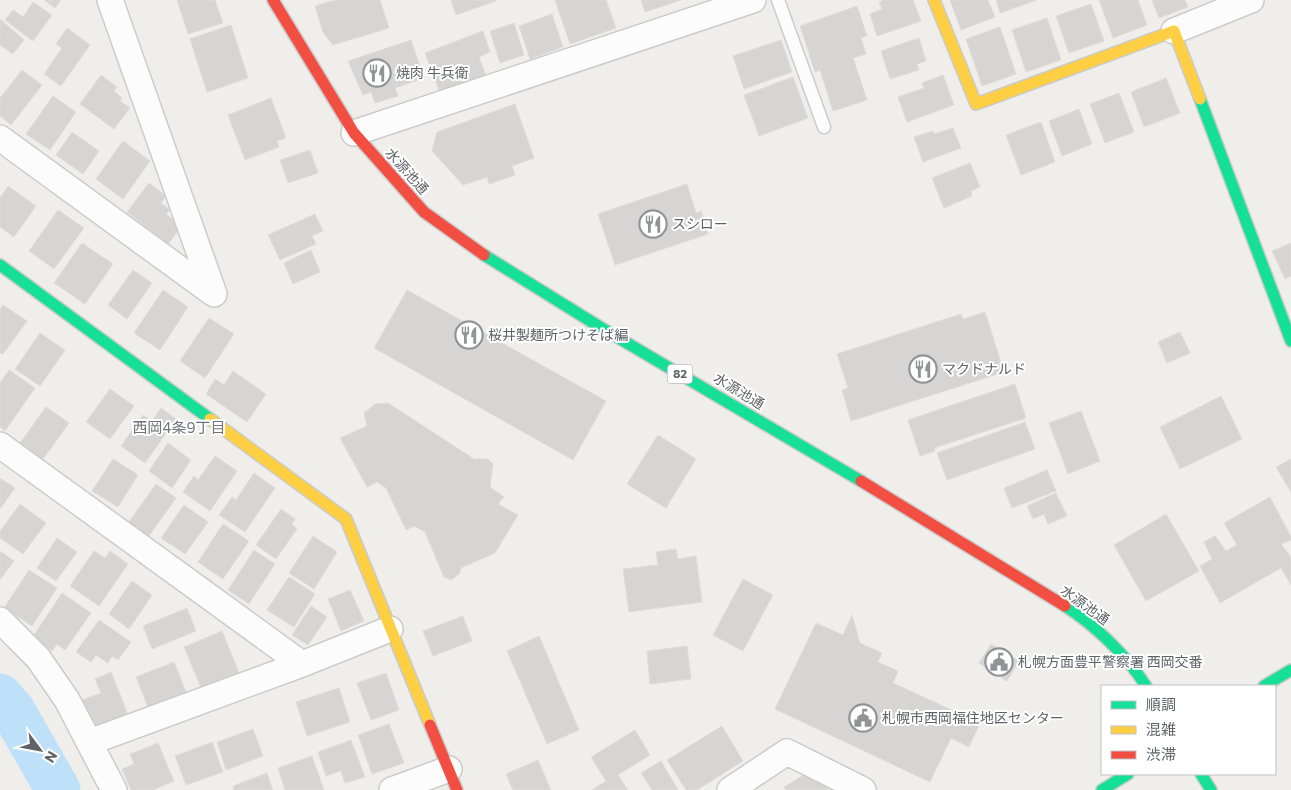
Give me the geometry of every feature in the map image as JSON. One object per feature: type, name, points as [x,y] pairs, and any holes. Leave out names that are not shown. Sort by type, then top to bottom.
[{"type":"street","points":[[0,138],[214,294],[110,0]]},
{"type":"street","name":"水源池通","points":[[273,0],[354,133],[424,212],[489,259],[600,328],[868,485],[1082,617],[1133,666],[1145,685]]},
{"type":"street","points":[[354,133],[753,0]]},
{"type":"street","points":[[934,0],[976,104],[1174,31],[1251,0]]},
{"type":"street","points":[[1174,31],[1291,341]]},
{"type":"street","points":[[0,265],[346,519],[453,779],[392,790]]},
{"type":"street","points":[[0,445],[302,664]]},
{"type":"street","points":[[0,620],[38,658],[67,700],[114,790]]},
{"type":"street","points":[[90,742],[302,664],[390,629]]},
{"type":"street","points":[[1266,685],[1291,670]]},
{"type":"street","points":[[730,790],[787,752],[863,790]]},
{"type":"street","points":[[1102,790],[1126,775]]},
{"type":"street","points":[[1202,775],[1211,790]]},
{"type":"lane","points":[[778,0],[824,127]]},
{"type":"building","points":[[44,0],[61,0],[55,8]]},
{"type":"building","points":[[177,0],[215,0],[223,23],[188,34]]},
{"type":"building","points":[[335,0],[380,0],[389,28],[333,45],[323,32],[315,6]]},
{"type":"building","points":[[451,0],[496,0],[496,1],[456,15]]},
{"type":"building","points":[[555,0],[606,0],[616,28],[570,44]]},
{"type":"building","points":[[641,0],[681,0],[645,12]]},
{"type":"building","points":[[884,0],[913,0],[921,21],[877,36],[870,14],[882,9],[879,2]]},
{"type":"building","points":[[950,0],[988,0],[995,17],[961,30]]},
{"type":"building","points":[[996,0],[1037,0],[1000,13]]},
{"type":"building","points":[[1099,0],[1138,0],[1147,25],[1113,38]]},
{"type":"building","points":[[1152,0],[1185,0],[1188,7],[1159,18]]},
{"type":"building","points":[[33,2],[52,15],[33,41],[5,20],[13,10],[23,17]]},
{"type":"building","points":[[1091,4],[1104,41],[1069,53],[1056,16]]},
{"type":"building","points":[[857,6],[867,36],[861,38],[866,54],[853,58],[867,100],[833,111],[820,70],[815,72],[800,26]]},
{"type":"building","points":[[552,14],[563,47],[530,59],[519,26]]},
{"type":"building","points":[[1047,18],[1061,60],[1026,72],[1012,30]]},
{"type":"building","points":[[0,19],[24,40],[13,54],[0,45]]},
{"type":"building","points":[[514,23],[524,55],[500,63],[490,31]]},
{"type":"building","points":[[231,25],[248,78],[207,92],[190,39]]},
{"type":"building","points":[[1000,27],[1016,74],[982,86],[966,39]]},
{"type":"building","points":[[67,28],[90,45],[61,86],[44,74],[62,48],[56,44]]},
{"type":"building","points":[[483,31],[490,52],[479,57],[486,76],[440,93],[425,53]]},
{"type":"building","points":[[919,38],[926,61],[917,64],[919,70],[890,79],[881,51]]},
{"type":"building","points":[[411,40],[424,78],[395,88],[398,96],[375,103],[371,92],[363,95],[348,61]]},
{"type":"building","points":[[781,40],[792,72],[744,89],[733,56]]},
{"type":"building","points":[[22,70],[42,85],[11,125],[0,116],[0,98]]},
{"type":"building","points":[[101,75],[117,87],[114,91],[122,98],[120,101],[130,108],[114,129],[80,104]]},
{"type":"building","points":[[943,75],[954,105],[907,122],[898,97],[924,88],[922,83]]},
{"type":"building","points":[[793,77],[808,118],[759,136],[744,95]]},
{"type":"building","points":[[1166,78],[1180,113],[1144,127],[1131,92]]},
{"type":"building","points":[[1119,93],[1134,132],[1105,143],[1090,104]]},
{"type":"building","points":[[53,96],[76,112],[50,150],[26,134]]},
{"type":"building","points":[[271,98],[286,138],[277,141],[279,147],[245,160],[228,115]]},
{"type":"building","points":[[515,104],[534,158],[512,166],[515,175],[489,184],[487,177],[463,185],[432,151],[437,132]]},
{"type":"building","points":[[1079,109],[1092,144],[1062,156],[1049,121]]},
{"type":"building","points":[[1041,122],[1055,162],[1021,175],[1006,135]]},
{"type":"building","points":[[953,128],[961,148],[923,162],[914,137],[933,131],[934,134]]},
{"type":"building","points":[[72,132],[99,151],[83,174],[56,155]]},
{"type":"building","points":[[123,141],[150,161],[123,199],[96,179]]},
{"type":"building","points":[[310,150],[318,173],[288,183],[280,160]]},
{"type":"building","points":[[970,163],[980,187],[971,191],[972,196],[944,208],[932,178]]},
{"type":"building","points":[[149,183],[166,196],[161,203],[170,210],[166,214],[174,220],[178,231],[168,244],[127,212]]},
{"type":"building","name":"スシロー","points":[[687,184],[696,213],[701,211],[708,234],[615,265],[598,214]]},
{"type":"building","points":[[8,186],[36,206],[14,237],[0,227],[0,198]]},
{"type":"building","points":[[58,210],[84,228],[54,269],[29,251]]},
{"type":"building","points":[[315,214],[323,231],[312,236],[316,244],[280,260],[268,235]]},
{"type":"building","points":[[82,243],[113,264],[85,304],[54,283]]},
{"type":"building","points":[[1291,243],[1291,276],[1285,279],[1272,251]]},
{"type":"building","points":[[311,250],[320,272],[293,284],[284,263]]},
{"type":"building","points":[[133,270],[152,283],[127,319],[108,305]]},
{"type":"building","points":[[163,290],[188,307],[160,350],[134,333]]},
{"type":"building","points":[[407,290],[606,401],[573,460],[374,348]]},
{"type":"building","points":[[3,305],[27,321],[3,354],[0,353],[0,309]]},
{"type":"building","points":[[985,312],[1004,372],[851,421],[842,390],[848,388],[837,354],[961,314],[963,319]]},
{"type":"building","points":[[209,318],[234,334],[205,378],[180,361]]},
{"type":"building","points":[[1180,332],[1190,353],[1167,363],[1158,342]]},
{"type":"building","points":[[40,333],[65,350],[40,386],[15,369]]},
{"type":"building","points":[[9,370],[35,388],[5,431],[0,427],[0,383]]},
{"type":"building","points":[[233,371],[266,394],[247,422],[206,394],[215,379],[224,385]]},
{"type":"building","points":[[1015,384],[1026,418],[934,448],[935,451],[920,456],[908,420]]},
{"type":"building","points":[[110,389],[134,406],[110,439],[86,422]]},
{"type":"building","points":[[1221,396],[1242,439],[1180,469],[1160,427]]},
{"type":"building","points":[[388,403],[474,459],[488,459],[493,464],[490,487],[504,497],[498,504],[518,515],[495,553],[461,568],[459,574],[451,580],[444,577],[425,532],[414,526],[406,530],[386,488],[377,482],[367,487],[340,438],[367,426],[364,413],[375,404]]},
{"type":"building","points":[[46,407],[69,423],[43,459],[20,443]]},
{"type":"building","points":[[161,408],[176,419],[145,463],[121,446],[143,415],[152,421]]},
{"type":"building","points":[[1081,411],[1100,461],[1068,474],[1049,423]]},
{"type":"building","points":[[1025,422],[1035,449],[947,480],[937,453]]},
{"type":"building","points":[[658,435],[696,459],[666,508],[627,484]]},
{"type":"building","points":[[168,443],[191,460],[172,488],[149,471]]},
{"type":"building","points":[[215,456],[237,471],[210,511],[183,492],[194,476],[198,480]]},
{"type":"building","points":[[113,459],[138,475],[118,507],[92,491]]},
{"type":"building","points":[[1291,459],[1291,492],[1276,467]]},
{"type":"building","points":[[1047,470],[1056,491],[1012,508],[1004,488]]},
{"type":"building","points":[[254,473],[275,488],[245,532],[219,515],[232,497],[236,500]]},
{"type":"building","points":[[0,478],[15,488],[0,509]]},
{"type":"building","points":[[156,484],[176,498],[146,540],[126,526]]},
{"type":"building","points":[[1056,493],[1067,516],[1048,524],[1044,514],[1033,519],[1027,506]]},
{"type":"building","points":[[1270,497],[1291,537],[1291,540],[1281,544],[1291,557],[1291,585],[1281,568],[1220,603],[1200,566],[1212,559],[1204,542],[1215,536],[1226,551],[1237,545],[1224,523]]},
{"type":"building","points":[[20,504],[46,523],[23,554],[0,538],[0,531]]},
{"type":"building","points":[[184,505],[208,522],[185,554],[161,538]]},
{"type":"building","points":[[281,509],[295,519],[292,524],[297,529],[276,559],[256,545]]},
{"type":"building","points":[[1166,514],[1199,571],[1146,601],[1114,545]]},
{"type":"building","points":[[223,524],[249,541],[223,579],[198,562]]},
{"type":"building","points":[[313,536],[337,552],[314,589],[289,573]]},
{"type":"building","points":[[57,538],[77,552],[56,581],[37,568]]},
{"type":"building","points":[[676,549],[678,559],[696,556],[702,602],[629,612],[623,569],[658,565],[656,552]]},
{"type":"building","points":[[254,550],[275,564],[249,604],[228,590]]},
{"type":"building","points":[[0,551],[14,561],[0,580]]},
{"type":"building","points":[[94,551],[105,558],[110,551],[128,564],[99,606],[70,586]]},
{"type":"building","points":[[29,570],[57,588],[32,626],[4,608]]},
{"type":"building","points":[[289,577],[315,594],[294,627],[267,610]]},
{"type":"building","points":[[743,579],[773,595],[743,651],[713,635]]},
{"type":"building","points":[[132,581],[152,595],[129,629],[109,614]]},
{"type":"building","points":[[350,590],[364,621],[341,631],[328,599]]},
{"type":"building","points":[[62,593],[91,613],[65,650],[57,644],[52,651],[32,638]]},
{"type":"building","points":[[311,606],[327,617],[308,645],[292,635]]},
{"type":"building","points":[[187,608],[196,631],[152,649],[143,626]]},
{"type":"building","points":[[852,615],[860,643],[882,653],[878,662],[898,671],[893,683],[980,723],[969,747],[951,738],[930,782],[775,709],[816,623],[843,635]]},
{"type":"building","points":[[463,616],[472,641],[433,656],[423,631]]},
{"type":"building","points":[[99,620],[131,642],[118,660],[112,656],[108,663],[96,655],[91,662],[76,652]]},
{"type":"building","points":[[222,631],[239,673],[202,690],[184,647]]},
{"type":"building","points":[[539,636],[579,730],[547,744],[507,651]]},
{"type":"building","name":"札幌方面豊平警察署 西岡交番","points":[[991,644],[1019,661],[1007,681],[979,663]]},
{"type":"building","points":[[687,646],[691,679],[650,684],[647,651]]},
{"type":"building","points":[[174,662],[188,697],[150,712],[136,677]]},
{"type":"building","points":[[111,672],[129,717],[97,730],[95,724],[87,727],[77,702],[101,693],[95,679]]},
{"type":"building","points":[[386,673],[399,710],[371,720],[357,683]]},
{"type":"building","points":[[339,688],[350,722],[307,736],[296,702]]},
{"type":"building","points":[[389,724],[404,763],[372,774],[358,735]]},
{"type":"building","points":[[722,726],[743,761],[697,790],[686,790],[667,760]]},
{"type":"building","points":[[253,729],[263,756],[226,770],[217,742]]},
{"type":"building","points":[[635,730],[650,755],[618,775],[628,790],[592,790],[606,781],[591,757]]},
{"type":"building","points":[[351,740],[365,777],[345,783],[341,771],[326,776],[318,752]]},
{"type":"building","points":[[212,742],[223,772],[186,785],[175,756]]},
{"type":"building","points":[[158,743],[174,781],[153,790],[131,790],[122,769],[134,764],[130,754]]},
{"type":"building","points":[[312,756],[324,790],[285,790],[278,768]]},
{"type":"building","points":[[538,760],[551,790],[513,790],[506,774]]},
{"type":"building","points":[[661,761],[678,790],[652,790],[641,773]]},
{"type":"building","points":[[809,772],[816,783],[822,779],[829,790],[786,790],[784,787]]},
{"type":"building","points":[[267,773],[273,790],[234,790],[233,786]]},
{"type":"waterway","points":[[0,696],[13,711],[58,790]]},
{"type":"traffic: fast","points":[[1200,99],[1291,341]]},
{"type":"traffic: fast","points":[[484,255],[600,327],[861,481]]},
{"type":"traffic: fast","points":[[0,265],[210,419]]},
{"type":"traffic: fast","points":[[1065,606],[1110,642],[1145,685]]},
{"type":"traffic: fast","points":[[1266,685],[1291,670]]},
{"type":"traffic: fast","points":[[1102,790],[1126,775]]},
{"type":"traffic: fast","points":[[1202,775],[1211,790]]},
{"type":"traffic: slow","points":[[934,0],[976,104],[1174,31],[1200,99]]},
{"type":"traffic: slow","points":[[210,419],[346,519],[430,725]]},
{"type":"traffic: jam","points":[[273,0],[354,133],[424,212],[484,255]]},
{"type":"traffic: jam","points":[[861,481],[1065,606]]},
{"type":"traffic: jam","points":[[430,725],[457,790]]},
{"type":"place","name":"焼肉 牛兵衛","points":[[377,73]]},
{"type":"place","name":"スシロー","points":[[653,224]]},
{"type":"place","name":"桜井製麺所つけそば編","points":[[469,335]]},
{"type":"place","name":"マクドナルド","points":[[923,369]]},
{"type":"place","name":"札幌方面豊平警察署 西岡交番","points":[[999,662]]},
{"type":"place","name":"札幌市西岡福住地区センター","points":[[863,718]]},
{"type":"district","name":"西岡4条9丁目","points":[[179,428]]}]
